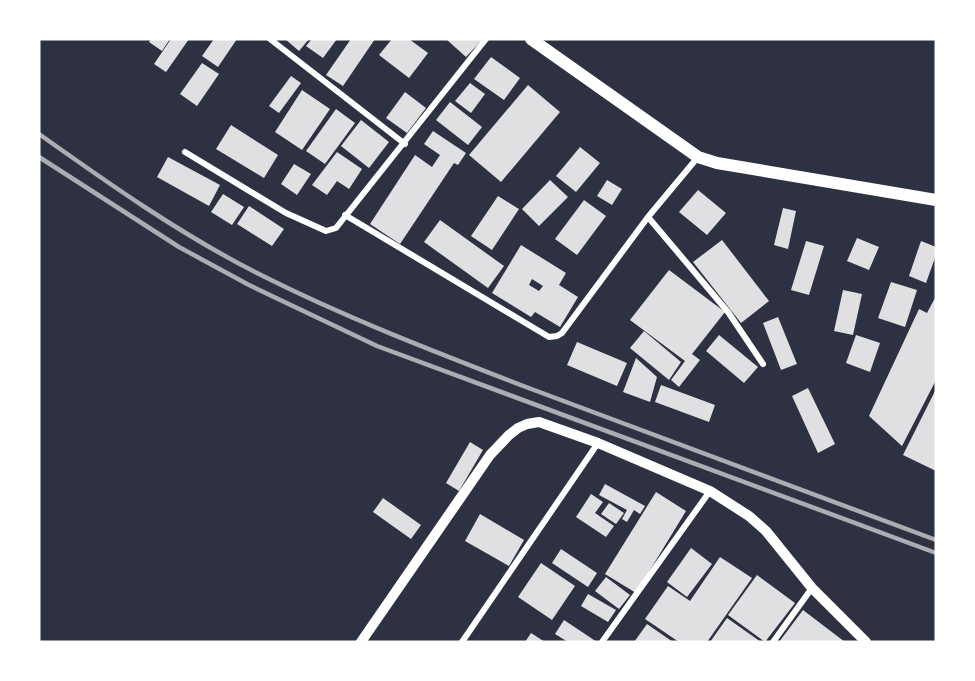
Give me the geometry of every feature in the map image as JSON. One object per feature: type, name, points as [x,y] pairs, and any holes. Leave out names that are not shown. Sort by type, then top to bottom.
[{"type":"main road","points":[[531,39],[698,157],[717,163],[936,200]]},
{"type":"street","points":[[270,39],[405,144]]},
{"type":"street","points":[[185,152],[286,213],[326,231],[336,228],[405,144],[486,39]]},
{"type":"street","points":[[345,215],[549,337],[562,333],[648,217],[698,157]]},
{"type":"street","points":[[648,217],[728,312],[763,364]]},
{"type":"street","points":[[361,642],[490,455],[509,435],[527,424],[539,422],[598,442],[710,491],[749,516],[766,531],[812,588],[866,642]]},
{"type":"street","points":[[462,642],[598,442]]},
{"type":"street","points":[[602,642],[710,491]]},
{"type":"street","points":[[772,642],[812,588]]},
{"type":"building","points":[[151,39],[170,39],[162,51],[149,42]]},
{"type":"building","points":[[171,39],[189,39],[166,72],[154,64]]},
{"type":"building","points":[[214,39],[237,39],[218,67],[202,56]]},
{"type":"building","points":[[285,39],[309,39],[299,51]]},
{"type":"building","points":[[312,39],[337,39],[323,58],[306,46]]},
{"type":"building","points":[[351,39],[375,39],[343,86],[326,75]]},
{"type":"building","points":[[392,39],[409,39],[428,53],[409,78],[379,55]]},
{"type":"building","points":[[446,39],[483,39],[466,57]]},
{"type":"building","points":[[491,57],[520,78],[504,100],[474,79]]},
{"type":"building","points":[[202,63],[219,74],[197,106],[180,94]]},
{"type":"building","points":[[291,76],[301,83],[279,113],[269,106]]},
{"type":"building","points":[[470,83],[485,94],[471,113],[455,101]]},
{"type":"building","points":[[528,85],[560,112],[501,182],[469,155]]},
{"type":"building","points":[[302,90],[330,109],[302,150],[275,132]]},
{"type":"building","points":[[405,92],[426,108],[407,133],[386,118]]},
{"type":"building","points":[[450,102],[482,127],[468,145],[436,120]]},
{"type":"building","points":[[336,109],[355,123],[325,164],[306,151]]},
{"type":"building","points":[[361,120],[389,142],[369,168],[341,146]]},
{"type":"building","points":[[231,125],[278,155],[264,178],[216,149]]},
{"type":"building","points":[[433,131],[466,153],[458,165],[454,163],[400,244],[370,224],[415,155],[432,167],[440,155],[424,144]]},
{"type":"building","points":[[580,147],[600,163],[576,192],[556,176]]},
{"type":"building","points":[[337,152],[362,169],[349,189],[337,181],[327,195],[312,185]]},
{"type":"building","points":[[168,157],[220,185],[209,206],[157,177]]},
{"type":"building","points":[[294,164],[311,174],[297,195],[281,184]]},
{"type":"building","points":[[550,180],[568,197],[539,226],[522,209]]},
{"type":"building","points":[[607,180],[622,189],[612,205],[597,196]]},
{"type":"building","points":[[698,190],[726,213],[707,235],[679,212]]},
{"type":"building","points":[[223,194],[244,207],[232,225],[211,212]]},
{"type":"building","points":[[498,196],[519,209],[492,250],[471,236]]},
{"type":"building","points":[[584,200],[606,216],[577,255],[555,239]]},
{"type":"building","points":[[249,206],[284,229],[272,246],[237,224]]},
{"type":"building","points":[[783,208],[796,211],[788,249],[774,245]]},
{"type":"building","points":[[440,220],[504,266],[488,288],[424,242]]},
{"type":"building","points":[[857,238],[879,247],[869,270],[847,261]]},
{"type":"building","points":[[722,240],[769,301],[741,323],[693,262]]},
{"type":"building","points":[[806,241],[824,246],[809,295],[791,290]]},
{"type":"building","points":[[921,241],[936,247],[936,255],[926,283],[909,276]]},
{"type":"building","points":[[521,245],[566,273],[559,285],[578,297],[560,327],[535,312],[531,317],[492,293]],"holes":[[[532,279],[543,286],[539,291],[529,285]]]},
{"type":"building","points":[[669,270],[725,312],[692,354],[700,360],[679,387],[671,380],[685,361],[630,320]]},
{"type":"building","points":[[891,282],[917,290],[905,327],[878,318]]},
{"type":"building","points":[[843,290],[862,294],[853,335],[834,331]]},
{"type":"building","points":[[936,296],[936,380],[902,446],[869,416],[919,309],[927,313]]},
{"type":"building","points":[[778,317],[797,364],[781,370],[763,323]]},
{"type":"building","points":[[644,331],[681,362],[669,380],[630,348]]},
{"type":"building","points":[[719,335],[758,367],[744,383],[706,351]]},
{"type":"building","points":[[856,335],[880,343],[870,372],[846,363]]},
{"type":"building","points":[[577,342],[627,363],[617,386],[567,365]]},
{"type":"building","points":[[636,358],[657,377],[650,402],[623,392]]},
{"type":"building","points":[[661,385],[715,405],[709,422],[655,402]]},
{"type":"building","points":[[808,388],[835,444],[818,453],[792,396]]},
{"type":"building","points":[[936,389],[936,471],[903,455]]},
{"type":"building","points":[[470,442],[483,450],[459,491],[446,483]]},
{"type":"building","points":[[605,484],[645,506],[640,514],[634,510],[627,522],[622,519],[627,510],[599,495]]},
{"type":"building","points":[[656,492],[686,511],[636,593],[605,574]]},
{"type":"building","points":[[591,494],[603,502],[595,513],[614,526],[606,537],[576,517]]},
{"type":"building","points":[[383,498],[421,525],[411,539],[373,512]]},
{"type":"building","points":[[609,503],[624,513],[616,524],[601,514]]},
{"type":"building","points":[[480,514],[524,540],[509,566],[465,541]]},
{"type":"building","points":[[691,548],[712,564],[687,597],[667,582]]},
{"type":"building","points":[[561,549],[597,573],[588,587],[552,563]]},
{"type":"building","points":[[720,557],[752,578],[707,642],[679,642],[645,619],[668,586],[690,601]]},
{"type":"building","points":[[541,563],[575,586],[552,620],[518,597]]},
{"type":"building","points":[[757,575],[795,603],[765,642],[728,615]]},
{"type":"building","points":[[606,577],[630,595],[619,609],[595,591]]},
{"type":"building","points":[[588,594],[616,610],[608,622],[581,606]]},
{"type":"building","points":[[803,610],[820,623],[845,642],[779,642]]},
{"type":"building","points":[[727,618],[761,642],[710,642]]},
{"type":"building","points":[[564,620],[597,642],[568,642],[555,634]]},
{"type":"building","points":[[647,624],[673,642],[634,642]]},
{"type":"building","points":[[531,633],[545,642],[525,642]]},
{"type":"railway","points":[[39,134],[200,242],[257,273],[356,319],[526,387],[936,540]]},
{"type":"railway","points":[[39,157],[179,247],[249,285],[377,346],[936,553]]}]
